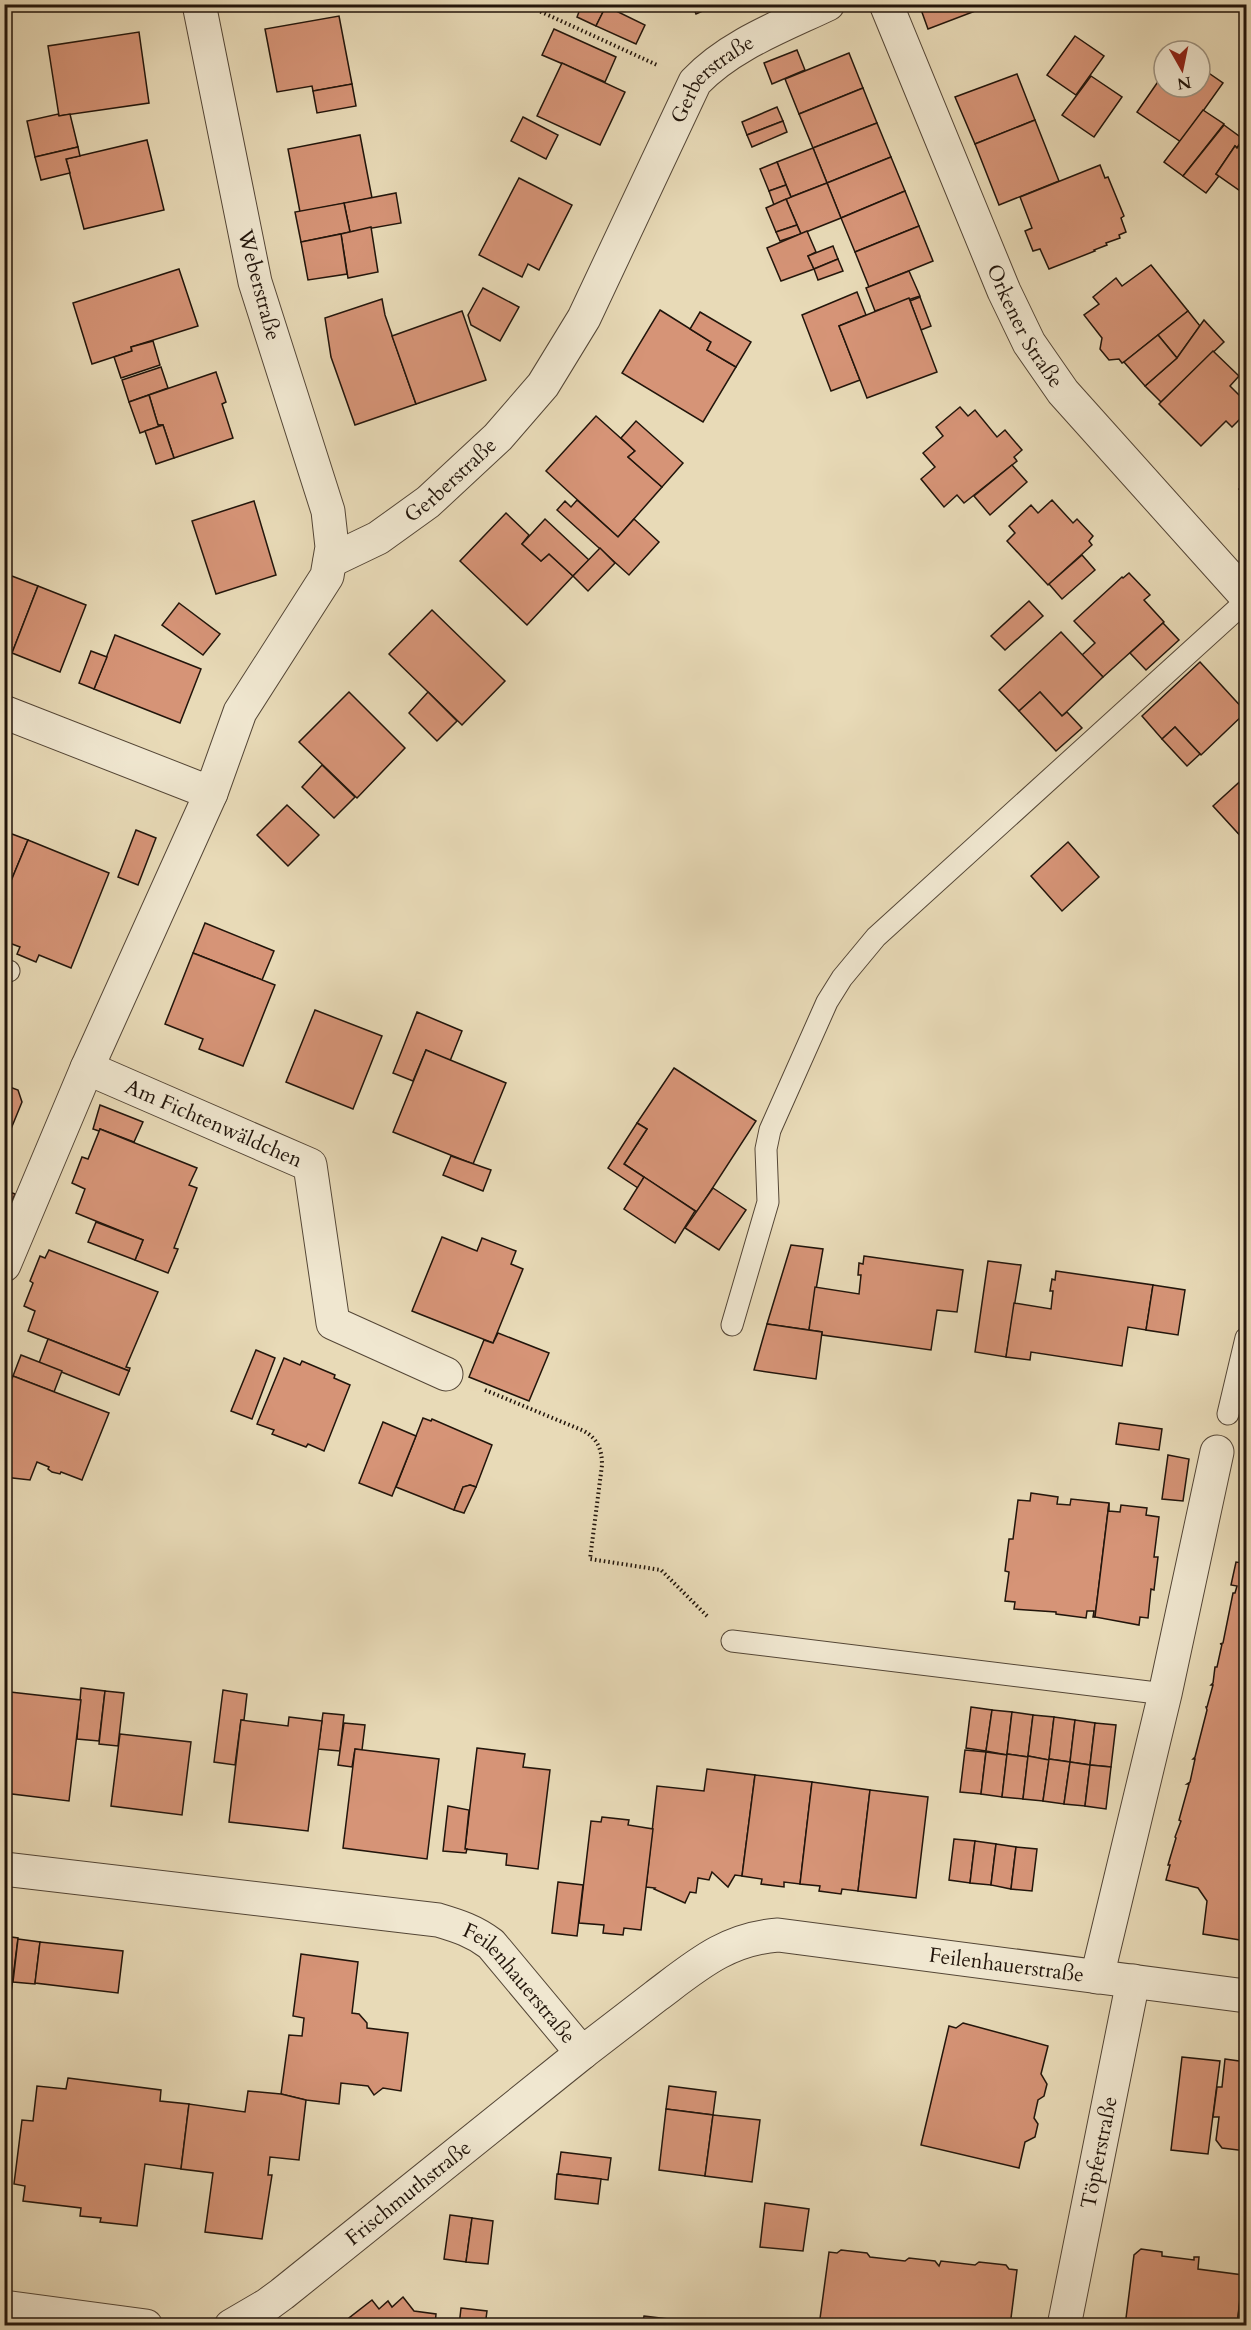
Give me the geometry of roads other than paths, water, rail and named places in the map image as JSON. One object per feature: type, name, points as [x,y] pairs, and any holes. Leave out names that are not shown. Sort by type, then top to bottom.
[{"type":"street","name":"Weberstraße","points":[[199,4],[253,273],[328,511],[332,547],[330,561]]},
{"type":"street","name":"Gerberstraße","points":[[330,561],[378,538],[428,502],[498,437],[543,385],[584,318],[695,82],[706,70],[734,51],[828,4]]},
{"type":"street","name":"Orkener Straße","points":[[886,4],[1004,291],[1021,328],[1039,359],[1088,421],[1246,596]]},
{"type":"street","points":[[4,1265],[87,1068],[211,792],[240,712],[321,587],[330,561]]},
{"type":"street","points":[[4,712],[211,792]]},
{"type":"street","name":"Am Fichtenwäldchen","points":[[87,1068],[310,1165],[333,1323],[446,1374]]},
{"type":"street","name":"Feilenhauerstraße","points":[[1097,1977],[1165,1695],[1217,1452]]},
{"type":"street","name":"Feilenhauerstraße","points":[[4,1869],[438,1920],[460,1927],[479,1935],[491,1944],[582,2053],[699,1964],[735,1943],[756,1936],[778,1935],[1246,1996]]},
{"type":"street","name":"Töpferstraße","points":[[1064,2325],[1133,1981]]},
{"type":"street","name":"Frischmuthstraße","points":[[231,2325],[275,2299],[582,2053]]},
{"type":"street","points":[[4,2307],[146,2325]]},
{"type":"lane","points":[[732,1325],[768,1202],[767,1138],[814,1029],[842,978],[876,937],[1246,601]]},
{"type":"lane","points":[[1228,1414],[1246,1338]]},
{"type":"lane","points":[[732,1641],[1165,1695]]}]
